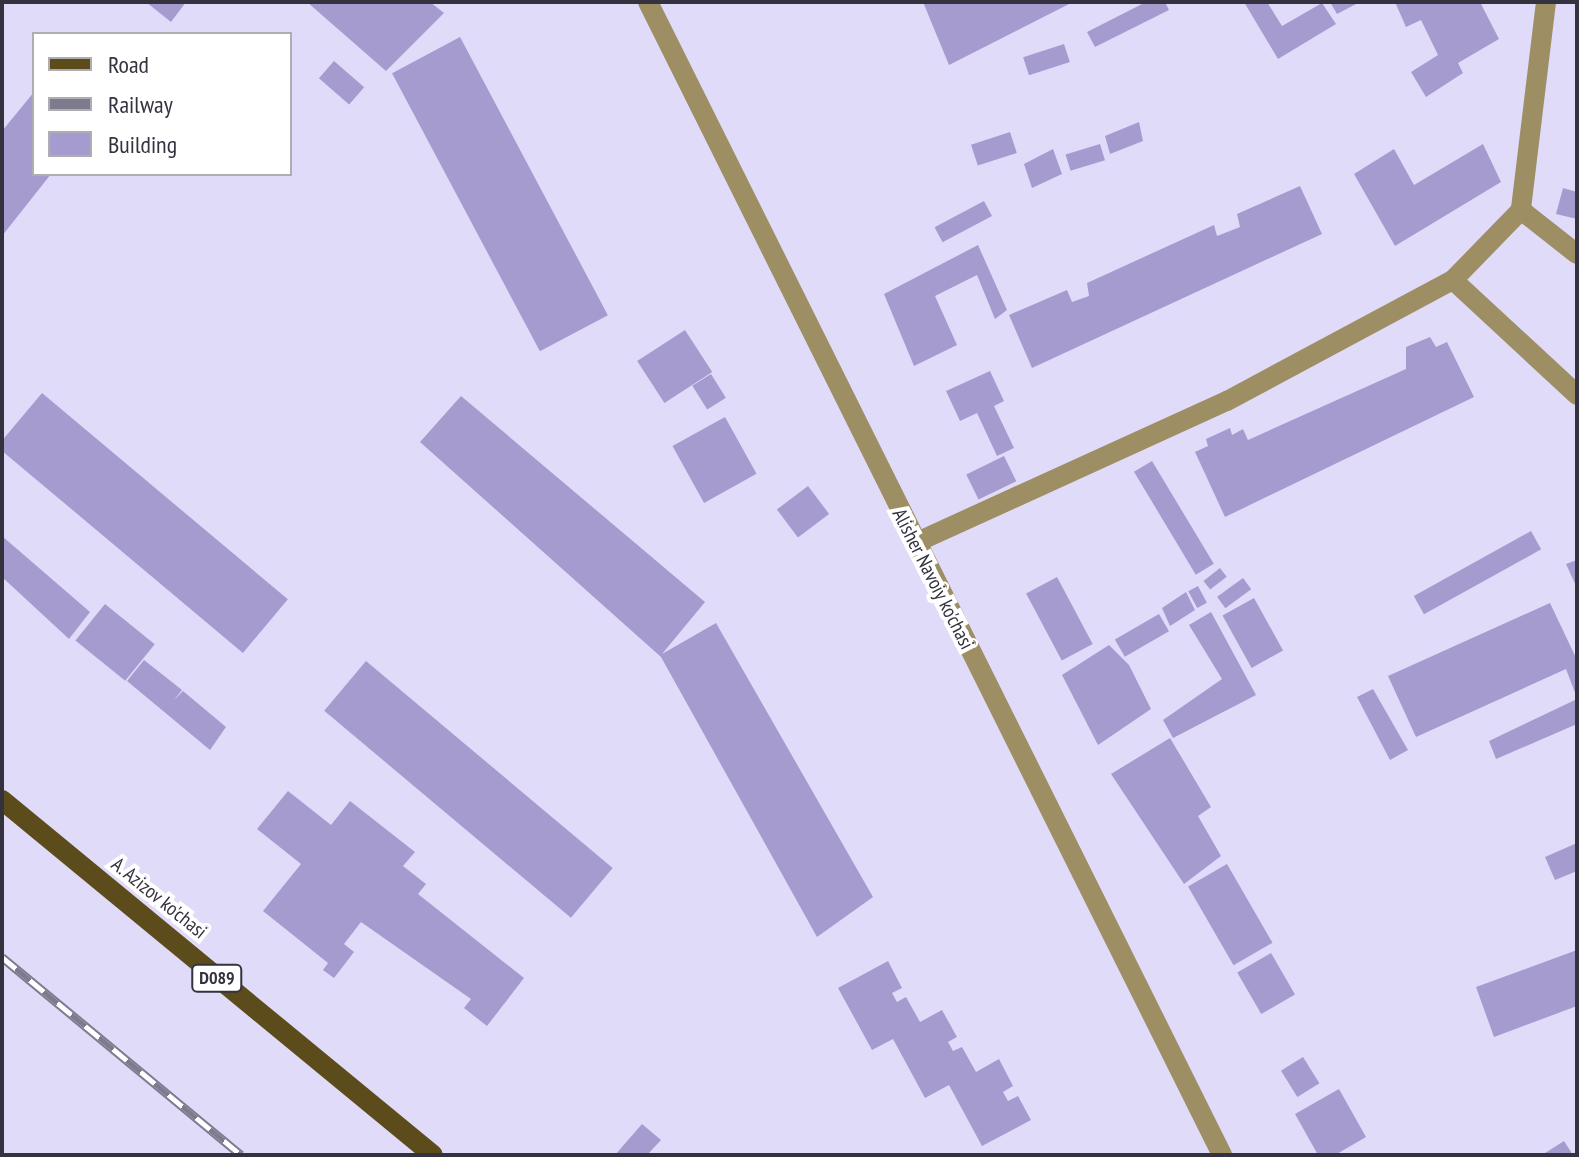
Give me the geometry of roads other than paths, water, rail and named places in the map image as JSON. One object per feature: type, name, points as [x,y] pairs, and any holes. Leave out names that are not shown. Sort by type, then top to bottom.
[{"type":"main road","name":"A. Azizov ko'chasi","points":[[2,800],[433,1155]]},
{"type":"street","name":"Alisher Navoiy ko'chasi","points":[[648,2],[1222,1155]]},
{"type":"street","points":[[915,543],[1227,401],[1453,280],[1521,210],[1546,2]]},
{"type":"street","points":[[1521,210],[1577,254]]},
{"type":"street","points":[[1453,280],[1577,395]]},
{"type":"railway","points":[[2,957],[241,1155]]}]
